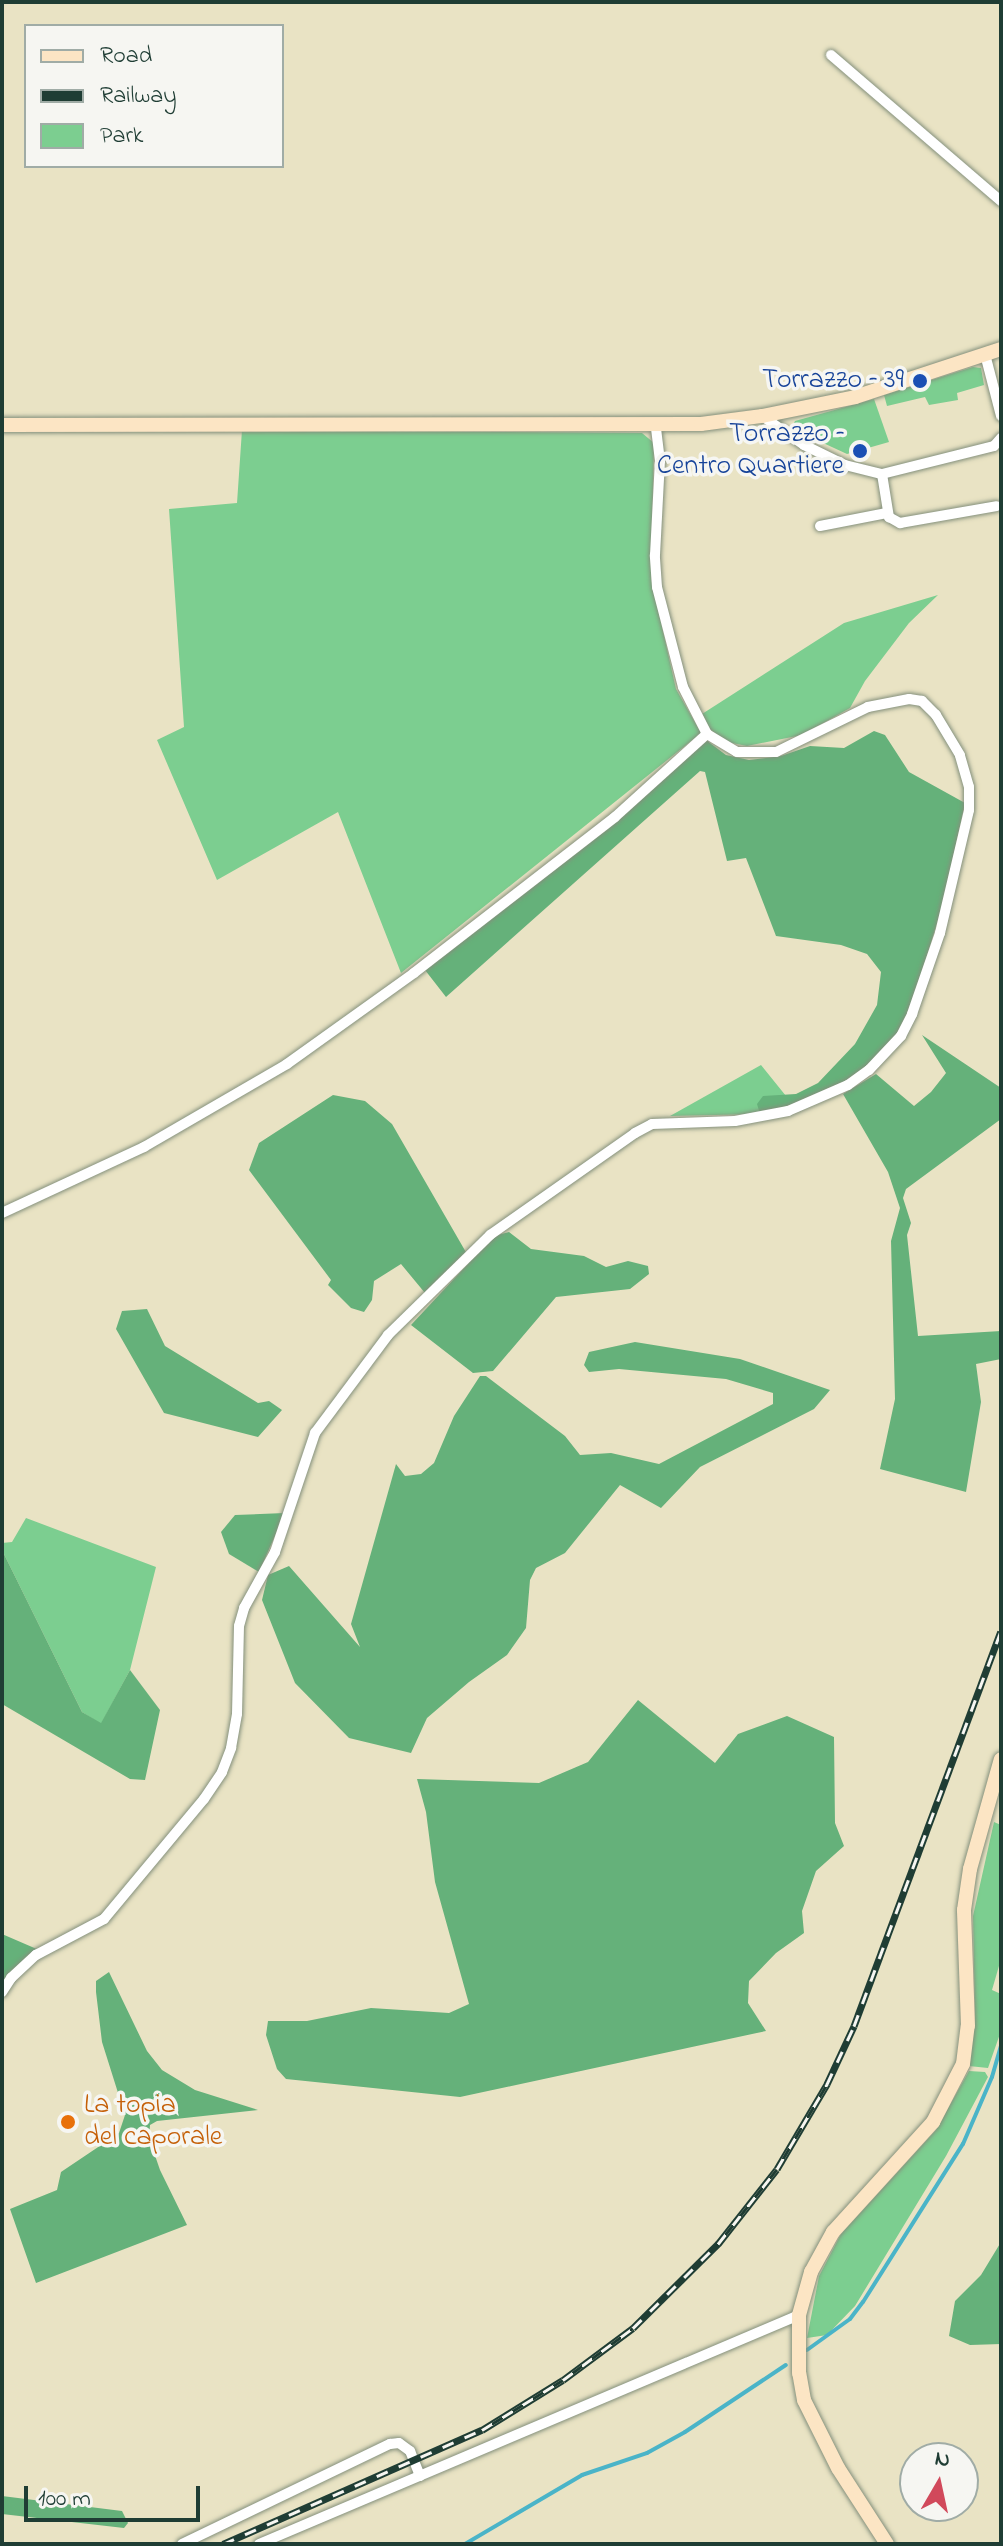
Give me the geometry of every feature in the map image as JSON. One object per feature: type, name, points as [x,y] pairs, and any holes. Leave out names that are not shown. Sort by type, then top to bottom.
[{"type":"street","points":[[831,55],[1001,201]]},
{"type":"street","points":[[2,425],[656,426],[762,416],[855,397],[1001,349]]},
{"type":"street","points":[[985,354],[1001,416]]},
{"type":"street","points":[[762,416],[804,445],[845,465],[882,474],[994,446],[1001,438]]},
{"type":"street","points":[[2,1992],[11,1978],[36,1955],[104,1919],[204,1799],[222,1772],[231,1748],[237,1714],[238,1639],[244,1608],[275,1552],[315,1433],[388,1335],[490,1235],[635,1133],[652,1124],[735,1121],[788,1111],[848,1085],[877,1063],[901,1036],[940,933],[969,810],[967,774],[949,731],[922,701],[898,698],[868,707],[776,752],[737,752],[707,734],[689,703],[678,672],[657,587],[655,555],[660,461],[656,426]]},
{"type":"street","points":[[882,474],[887,513],[894,521],[906,523],[997,506]]},
{"type":"street","points":[[820,526],[887,513]]},
{"type":"street","points":[[2,1213],[144,1147],[287,1064],[414,973],[615,817],[707,734]]},
{"type":"street","points":[[887,2544],[838,2468],[804,2400],[799,2373],[799,2315],[811,2272],[833,2232],[933,2122],[959,2075],[968,2026],[964,1910],[970,1869],[1001,1759]]},
{"type":"street","points":[[259,2544],[799,2315]]},
{"type":"street","points":[[182,2544],[390,2444],[399,2443],[410,2451],[420,2476]]},
{"type":"green space","points":[[973,367],[981,368],[984,385],[957,393],[958,400],[929,405],[925,397],[887,406],[884,395]]},
{"type":"green space","points":[[874,399],[889,442],[847,454],[795,430],[793,425],[795,421]]},
{"type":"green space","points":[[242,430],[642,433],[654,443],[651,578],[676,689],[701,733],[401,973],[338,812],[217,880],[157,740],[184,727],[169,509],[237,503]]},
{"type":"green space","points":[[938,595],[909,623],[865,681],[850,708],[802,735],[747,746],[727,742],[710,729],[702,714],[844,623]]},
{"type":"green space","points":[[874,731],[885,735],[909,772],[965,803],[943,904],[911,1007],[896,1038],[863,1070],[842,1084],[803,1101],[760,1114],[757,1104],[763,1096],[796,1094],[818,1083],[855,1044],[877,1005],[881,972],[867,954],[841,945],[776,936],[746,858],[727,861],[705,772],[700,771],[446,997],[425,970],[706,740],[726,755],[749,760],[781,756],[810,746],[844,748]]},
{"type":"green space","points":[[922,1035],[1001,1088],[1001,1119],[906,1189],[903,1198],[911,1223],[907,1235],[918,1336],[1001,1331],[1001,1359],[976,1364],[981,1402],[966,1492],[880,1469],[895,1399],[891,1241],[900,1208],[888,1172],[843,1094],[876,1074],[914,1106],[931,1092],[946,1073]]},
{"type":"green space","points":[[761,1065],[786,1096],[774,1097],[760,1114],[670,1116]]},
{"type":"green space","points":[[333,1095],[365,1101],[392,1124],[467,1254],[425,1293],[401,1264],[374,1281],[372,1300],[364,1312],[351,1308],[328,1285],[331,1280],[249,1170],[259,1143]]},
{"type":"green space","points":[[509,1232],[531,1249],[584,1256],[606,1267],[628,1261],[648,1266],[649,1274],[630,1289],[556,1297],[493,1371],[473,1373],[411,1325],[494,1236]]},
{"type":"green space","points":[[147,1309],[165,1346],[258,1403],[269,1401],[282,1410],[258,1437],[164,1413],[116,1329],[122,1311]]},
{"type":"green space","points":[[635,1342],[740,1359],[830,1390],[814,1409],[700,1467],[661,1508],[620,1485],[565,1553],[536,1568],[530,1580],[526,1628],[507,1655],[427,1718],[411,1753],[349,1738],[295,1683],[262,1600],[268,1575],[289,1566],[360,1647],[351,1624],[396,1464],[405,1476],[421,1474],[434,1463],[454,1416],[480,1376],[486,1376],[565,1436],[580,1455],[611,1453],[659,1464],[773,1404],[773,1393],[726,1379],[619,1369],[589,1372],[584,1365],[589,1352]]},
{"type":"green space","points":[[285,1513],[259,1572],[229,1554],[221,1532],[235,1515]]},
{"type":"green space","points":[[26,1518],[156,1567],[130,1670],[101,1724],[82,1712],[2,1550],[2,1543],[12,1542]]},
{"type":"green space","points":[[2,1550],[82,1712],[101,1723],[130,1670],[160,1710],[145,1780],[130,1779],[2,1704]]},
{"type":"green space","points":[[638,1700],[715,1763],[738,1734],[787,1716],[834,1737],[835,1823],[844,1846],[816,1871],[802,1911],[804,1933],[776,1953],[749,1981],[748,2003],[766,2031],[460,2097],[286,2079],[277,2069],[266,2035],[268,2021],[307,2021],[371,2008],[449,2013],[469,2004],[435,1882],[426,1812],[417,1779],[539,1783],[588,1762]]},
{"type":"green space","points":[[994,1822],[1001,1825],[1001,1959],[992,1990],[1001,1994],[1001,2031],[988,2068],[969,2066],[975,2016],[973,1916]]},
{"type":"green space","points":[[2,1934],[39,1950],[2,1988]]},
{"type":"green space","points":[[109,1972],[147,2051],[162,2070],[195,2090],[258,2110],[157,2121],[150,2125],[149,2138],[160,2170],[187,2225],[36,2283],[10,2209],[57,2190],[61,2172],[119,2133],[125,2115],[102,2042],[96,1992],[96,1981]]},
{"type":"green space","points":[[969,2071],[985,2072],[988,2077],[946,2156],[855,2306],[827,2335],[807,2338],[819,2276],[841,2234],[936,2130]]},
{"type":"green space","points":[[1001,2242],[1001,2344],[970,2345],[949,2336],[955,2301],[981,2275]]},
{"type":"green space","points":[[2,2496],[122,2511],[128,2523],[124,2528],[2,2514]]},
{"type":"waterway","points":[[807,2350],[850,2319],[863,2302],[963,2144],[992,2077],[1001,2045]]},
{"type":"waterway","points":[[465,2544],[582,2475],[647,2453],[685,2432],[786,2365]]},
{"type":"railway","points":[[223,2544],[482,2430],[563,2380],[633,2328],[718,2244],[777,2169],[827,2084],[854,2026],[1001,1631]]},
{"type":"place","name":"Torrazzo – 39","points":[[920,381]]},
{"type":"place","name":"Torrazzo – Centro Quartiere","points":[[860,451]]},
{"type":"place","name":"La topia del caporale","points":[[68,2122]]}]
